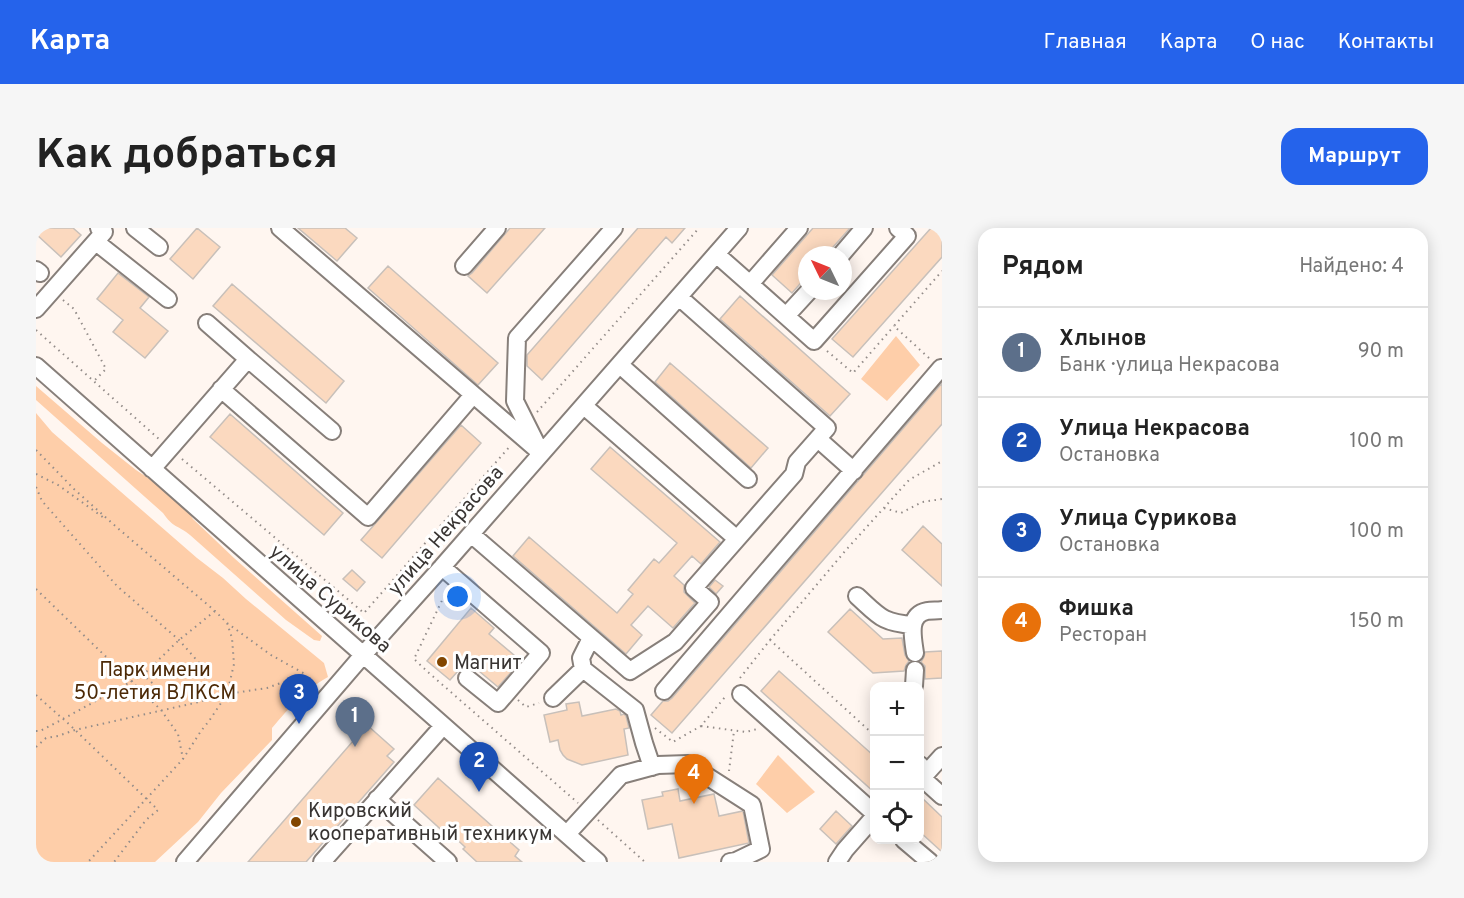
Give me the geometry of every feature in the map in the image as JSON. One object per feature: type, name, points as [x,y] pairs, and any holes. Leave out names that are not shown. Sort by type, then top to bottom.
[{"type":"street","points":[[135,228],[159,247]]},
{"type":"street","points":[[280,228],[473,395],[524,431],[541,453]]},
{"type":"street","points":[[464,266],[497,228]]},
{"type":"street","points":[[524,431],[515,401],[517,338],[614,228]]},
{"type":"street","name":"улица Некрасова","points":[[185,862],[363,655],[447,572],[471,534],[739,228]]},
{"type":"street","points":[[750,284],[800,228]]},
{"type":"street","points":[[848,246],[864,228]]},
{"type":"street","points":[[716,254],[814,341],[907,236],[898,228]]},
{"type":"street","points":[[36,309],[98,235],[168,299]]},
{"type":"street","points":[[471,534],[630,671],[675,642],[710,602],[694,588],[794,474],[797,462],[827,428],[679,297]]},
{"type":"street","points":[[786,316],[801,300]]},
{"type":"street","points":[[207,323],[332,431]]},
{"type":"street","points":[[152,469],[248,359]]},
{"type":"street","points":[[620,365],[748,479]]},
{"type":"street","name":"улица Сурикова","points":[[36,366],[598,862]]},
{"type":"street","points":[[664,691],[941,368]]},
{"type":"street","points":[[221,389],[368,517],[473,395]]},
{"type":"street","points":[[584,406],[737,539]]},
{"type":"street","points":[[818,439],[854,471]]},
{"type":"street","points":[[447,572],[541,652],[498,703],[467,678]]},
{"type":"street","points":[[857,596],[887,621],[912,625]]},
{"type":"street","points":[[915,670],[912,625],[919,615],[927,611],[942,610]]},
{"type":"street","points":[[591,638],[581,658],[584,669],[635,710],[652,767]]},
{"type":"street","points":[[553,698],[584,669]]},
{"type":"street","points":[[734,695],[774,723],[870,811]]},
{"type":"street","points":[[322,862],[443,726]]},
{"type":"street","points":[[924,770],[942,756]]},
{"type":"street","points":[[567,834],[621,775],[658,765],[688,764],[752,805],[761,849],[730,862]]},
{"type":"street","points":[[924,775],[942,796]]},
{"type":"street","points":[[377,799],[448,862]]},
{"type":"street","points":[[837,862],[870,820]]},
{"type":"street","points":[[909,844],[930,862]]},
{"type":"path","points":[[36,330],[170,449],[364,613],[699,228]]},
{"type":"path","points":[[814,341],[853,373],[942,271]]},
{"type":"path","points":[[52,291],[74,309],[106,369],[94,381]]},
{"type":"path","points":[[894,326],[941,368]]},
{"type":"path","points":[[36,450],[74,489],[227,623],[271,656],[305,674],[267,688],[227,694],[75,730],[46,738],[36,747]]},
{"type":"path","points":[[741,677],[846,550],[909,480],[942,461]]},
{"type":"path","points":[[36,474],[58,485],[116,526]]},
{"type":"path","points":[[36,487],[42,501],[117,585],[179,640],[201,665],[208,680],[194,691],[164,693],[143,675]]},
{"type":"path","points":[[884,508],[901,513],[922,502],[942,499]]},
{"type":"path","points":[[447,572],[414,658],[645,862]]},
{"type":"path","points":[[36,589],[161,710],[178,734],[183,759]]},
{"type":"path","points":[[36,731],[63,719],[143,675],[179,640],[215,611]]},
{"type":"path","points":[[88,862],[183,759],[227,694],[234,664],[232,638],[227,623]]},
{"type":"path","points":[[770,640],[870,731]]},
{"type":"path","points":[[36,695],[158,810],[146,820],[114,862]]},
{"type":"path","points":[[655,728],[673,742],[701,726],[734,695]]},
{"type":"path","points":[[701,726],[746,732],[774,723]]},
{"type":"path","points":[[727,789],[734,730]]},
{"type":"green space","points":[[896,336],[920,365],[887,401],[861,379]]},
{"type":"green space","points":[[36,386],[136,470],[177,497],[193,519],[322,636],[320,641],[314,640],[286,620],[190,535],[170,521],[36,400]]},
{"type":"green space","name":"Парк имени 50-летия ВЛКСМ","points":[[36,413],[52,432],[197,558],[324,663],[328,677],[311,688],[291,706],[272,728],[272,740],[221,793],[198,822],[155,862],[36,862]]},
{"type":"green space","points":[[778,755],[815,792],[787,813],[756,784]]},
{"type":"building","points":[[36,228],[73,228],[81,235],[61,257],[36,234]]},
{"type":"building","points":[[197,228],[220,247],[193,279],[170,259]]},
{"type":"building","points":[[298,228],[345,228],[357,238],[337,261]]},
{"type":"building","points":[[510,228],[545,228],[487,293],[468,276]]},
{"type":"building","points":[[638,228],[685,228],[672,243],[666,237],[542,380],[527,366],[527,355]]},
{"type":"building","points":[[813,228],[850,228],[834,246],[798,246],[798,286],[792,293],[772,275]]},
{"type":"building","points":[[931,228],[942,235],[942,257],[853,357],[832,339]]},
{"type":"building","points":[[388,266],[498,363],[478,385],[368,288]]},
{"type":"building","points":[[118,273],[149,297],[140,308],[168,331],[145,358],[113,332],[123,320],[97,299]]},
{"type":"building","points":[[232,284],[344,381],[326,403],[213,306]]},
{"type":"building","points":[[740,296],[850,394],[830,416],[720,319]]},
{"type":"building","points":[[670,363],[768,448],[751,468],[655,382]]},
{"type":"building","points":[[942,383],[942,424],[672,733],[651,715],[663,701],[672,698]]},
{"type":"building","points":[[230,414],[343,513],[324,535],[210,437]]},
{"type":"building","points":[[461,425],[481,443],[382,558],[361,540]]},
{"type":"building","points":[[610,447],[720,542],[701,564],[692,556],[674,576],[684,585],[684,592],[695,603],[673,628],[648,606],[631,625],[642,635],[626,654],[513,556],[529,537],[617,613],[633,594],[628,590],[654,559],[659,563],[677,543],[591,469]]},
{"type":"building","points":[[923,526],[942,544],[942,586],[902,550]]},
{"type":"building","points":[[352,570],[365,582],[357,591],[343,579]]},
{"type":"building","points":[[715,580],[723,586],[716,594],[709,587]]},
{"type":"building","points":[[471,608],[494,628],[489,634],[521,661],[498,687],[467,661],[450,680],[427,661]]},
{"type":"building","points":[[850,609],[883,639],[902,638],[905,655],[909,661],[904,671],[873,673],[828,632]]},
{"type":"building","points":[[942,651],[942,678],[925,679],[925,666],[921,662],[925,652]]},
{"type":"building","points":[[779,671],[870,752],[870,788],[761,691]]},
{"type":"building","points":[[579,702],[582,716],[616,709],[621,715],[626,716],[629,728],[624,729],[628,755],[582,765],[563,755],[558,740],[550,742],[544,715],[567,710],[566,704]]},
{"type":"building","points":[[367,725],[394,749],[387,756],[394,762],[306,862],[248,862]]},
{"type":"building","points":[[438,778],[519,850],[515,856],[522,862],[477,862],[449,832],[447,835],[414,805]]},
{"type":"building","points":[[678,789],[680,801],[714,794],[719,816],[743,811],[749,843],[679,858],[672,824],[648,829],[642,800],[663,796],[662,792]]},
{"type":"building","points":[[924,800],[942,817],[942,852],[924,836]]},
{"type":"building","points":[[836,811],[852,826],[836,844],[820,829]]},
{"type":"place","name":"Магнит","points":[[442,662]]},
{"type":"place","name":"Улица Сурикова","points":[[299,724]]},
{"type":"place","name":"Хлынов","points":[[355,747]]},
{"type":"place","name":"Улица Некрасова","points":[[479,792]]},
{"type":"place","name":"Фишка","points":[[694,804]]},
{"type":"place","name":"Кировский кооперативный техникум","points":[[296,822]]}]
